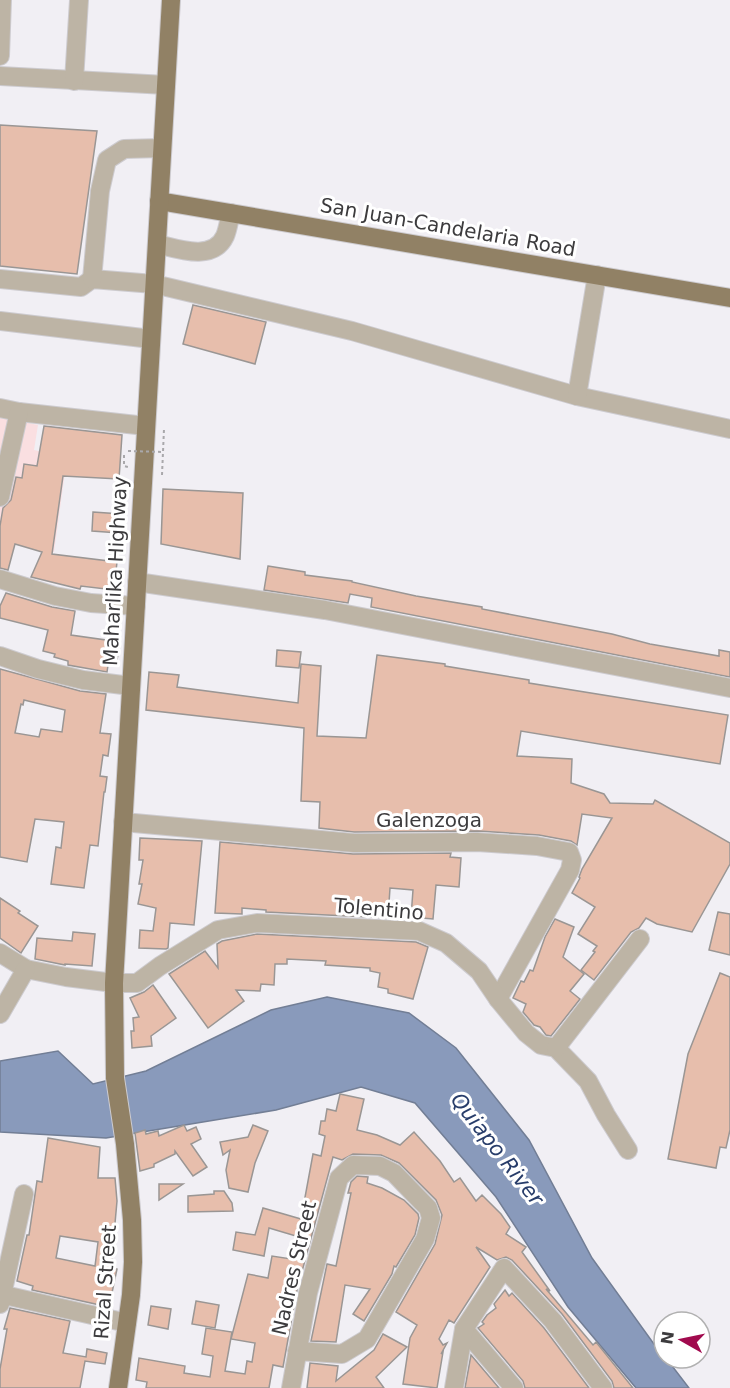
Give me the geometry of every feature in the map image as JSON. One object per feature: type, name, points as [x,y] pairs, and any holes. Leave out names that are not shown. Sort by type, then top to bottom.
[{"type":"main road","name":"Maharlika Highway","points":[[125,1144],[115,1078],[114,983],[137,582],[155,428],[151,339],[171,0]]},
{"type":"main road","name":"San Juan-Candelaria Road","points":[[159,201],[730,298]]},
{"type":"main road","name":"Rizal Street","points":[[118,1388],[133,1262],[132,1220],[125,1144]]},
{"type":"street","points":[[0,56],[2,0]]},
{"type":"street","points":[[74,81],[79,0]]},
{"type":"street","points":[[0,76],[166,85]]},
{"type":"street","points":[[92,279],[99,191],[106,160],[124,149],[162,148]]},
{"type":"street","points":[[157,244],[190,251],[210,250],[221,243],[226,234],[231,213]]},
{"type":"street","points":[[577,396],[597,275]]},
{"type":"street","points":[[0,279],[81,287],[92,279],[154,284],[352,331],[577,396],[730,429]]},
{"type":"street","points":[[0,321],[151,339]]},
{"type":"street","points":[[0,408],[155,428]]},
{"type":"street","points":[[0,497],[19,412]]},
{"type":"street","points":[[0,579],[55,596],[91,603],[136,606]]},
{"type":"street","points":[[137,582],[325,610],[730,688]]},
{"type":"street","points":[[0,656],[38,669],[83,680],[131,686]]},
{"type":"street","name":"Galenzoga","points":[[123,822],[354,843],[477,842],[566,850],[572,856],[570,870],[498,999]]},
{"type":"street","name":"Tolentino","points":[[26,969],[66,977],[114,983],[137,983],[218,930],[257,922],[419,931],[446,943],[479,971],[526,1033],[542,1044],[556,1048],[588,1081],[628,1150]]},
{"type":"street","points":[[556,1048],[640,939]]},
{"type":"street","points":[[0,953],[26,969],[0,1014]]},
{"type":"street","name":"Nadres Street","points":[[291,1388],[297,1351],[308,1293],[339,1178],[353,1165],[380,1166],[394,1173],[428,1208],[431,1218],[425,1239],[367,1339],[342,1354],[297,1351]]},
{"type":"street","points":[[24,1194],[1,1298],[127,1323]]},
{"type":"street","points":[[454,1388],[464,1329],[504,1268],[553,1321],[603,1388]]},
{"type":"street","points":[[464,1329],[514,1388]]},
{"type":"path","points":[[155,428],[163,452],[162,475]]},
{"type":"path","points":[[124,455],[124,466],[128,467],[128,451],[163,452]]},
{"type":"shaded area","points":[[0,417],[38,425],[34,450],[67,458],[54,552],[0,540]]},
{"type":"water","name":"Quiapo River","points":[[327,997],[409,1013],[456,1048],[529,1140],[592,1258],[652,1341],[652,1370],[675,1370],[689,1388],[636,1388],[568,1307],[496,1197],[415,1103],[361,1087],[276,1110],[106,1138],[0,1132],[0,1061],[58,1051],[93,1084],[146,1071],[271,1010]]},
{"type":"building","points":[[0,125],[97,131],[77,274],[0,266]]},
{"type":"building","points":[[193,305],[266,322],[255,364],[183,344]]},
{"type":"building","points":[[44,426],[122,435],[119,479],[63,476],[52,554],[117,562],[114,590],[81,586],[80,589],[31,577],[42,552],[15,544],[8,570],[0,568],[0,526],[3,508],[11,500],[16,477],[22,478],[24,464],[37,466]]},
{"type":"building","points":[[163,489],[243,493],[240,559],[161,544]]},
{"type":"building","points":[[93,512],[121,514],[119,533],[92,531]]},
{"type":"building","points":[[268,566],[305,572],[305,575],[352,581],[416,596],[482,607],[482,609],[612,634],[650,644],[719,656],[719,650],[730,652],[730,677],[371,607],[372,598],[350,594],[348,603],[264,590]]},
{"type":"building","points":[[6,593],[52,607],[75,611],[71,635],[120,642],[117,660],[109,659],[107,672],[68,665],[68,661],[43,651],[48,630],[0,618],[0,606]]},
{"type":"building","points":[[277,650],[301,652],[299,668],[276,666]]},
{"type":"building","points":[[377,655],[445,664],[445,666],[529,680],[529,683],[728,715],[720,764],[521,731],[517,756],[572,759],[571,783],[604,794],[610,803],[653,804],[655,800],[730,843],[730,864],[692,932],[657,924],[646,918],[639,928],[631,932],[594,980],[581,970],[597,946],[578,934],[595,907],[572,893],[582,869],[612,818],[582,814],[577,845],[571,841],[539,835],[478,831],[354,832],[319,828],[320,802],[301,801],[304,728],[146,710],[149,672],[179,675],[177,687],[298,703],[301,664],[321,666],[317,736],[366,738]]},
{"type":"building","points":[[0,669],[80,691],[106,694],[100,733],[111,734],[108,756],[103,755],[100,776],[107,777],[98,846],[90,845],[84,888],[51,884],[56,847],[61,848],[64,822],[35,819],[27,862],[0,857]],"holes":[[[24,700],[65,710],[62,732],[41,729],[39,737],[15,733],[21,704],[23,705]]]},
{"type":"building","points":[[140,838],[202,841],[194,925],[170,923],[168,948],[166,949],[139,948],[140,930],[153,931],[156,908],[138,904],[143,860],[139,860]]},
{"type":"building","points":[[220,842],[353,854],[451,853],[450,857],[461,858],[459,887],[436,885],[433,919],[411,917],[413,890],[390,888],[388,918],[266,912],[266,910],[242,908],[242,914],[215,913]]},
{"type":"building","points":[[0,898],[38,926],[21,953],[0,938]]},
{"type":"building","points":[[718,912],[730,914],[730,955],[709,950]]},
{"type":"building","points":[[555,919],[574,927],[563,957],[584,974],[570,991],[580,999],[551,1036],[546,1035],[540,1027],[534,1025],[523,1012],[526,1004],[513,998],[521,981],[524,982],[530,970],[533,971],[545,937]]},
{"type":"building","points":[[73,932],[95,934],[92,966],[65,965],[35,959],[37,938],[72,941]]},
{"type":"building","points":[[257,934],[416,942],[428,947],[413,999],[388,993],[388,989],[378,987],[380,973],[370,971],[370,968],[325,965],[326,961],[287,959],[287,964],[275,964],[274,985],[261,984],[260,991],[236,990],[244,1001],[208,1028],[169,974],[205,951],[218,968],[217,944]]},
{"type":"building","points":[[720,973],[730,977],[730,1130],[726,1148],[720,1147],[716,1168],[668,1159],[688,1054]]},
{"type":"building","points":[[153,985],[176,1018],[151,1036],[152,1046],[132,1048],[133,1018],[139,1017],[130,998]]},
{"type":"building","points":[[340,1094],[364,1099],[357,1130],[377,1135],[400,1145],[414,1132],[440,1161],[454,1182],[460,1178],[476,1201],[482,1195],[501,1214],[510,1227],[506,1234],[526,1247],[522,1252],[550,1291],[546,1289],[593,1345],[596,1342],[633,1388],[614,1388],[612,1381],[562,1314],[512,1260],[506,1257],[497,1260],[476,1247],[490,1267],[454,1323],[449,1320],[439,1339],[443,1345],[447,1343],[441,1354],[443,1352],[437,1388],[403,1384],[410,1338],[417,1325],[396,1312],[435,1244],[442,1215],[436,1200],[399,1163],[381,1155],[353,1154],[342,1160],[333,1157],[297,1290],[283,1367],[273,1365],[269,1388],[146,1388],[147,1382],[136,1380],[139,1358],[185,1366],[184,1373],[210,1377],[213,1356],[202,1354],[206,1328],[232,1332],[225,1371],[245,1374],[247,1361],[252,1362],[255,1343],[231,1339],[248,1274],[268,1278],[272,1256],[291,1259],[296,1236],[269,1228],[264,1256],[233,1250],[236,1232],[255,1235],[263,1208],[301,1219],[313,1154],[321,1156],[325,1136],[319,1134],[321,1121],[325,1121],[327,1109],[336,1111]]},
{"type":"building","points":[[184,1125],[187,1131],[196,1127],[201,1139],[191,1144],[207,1167],[193,1176],[175,1151],[175,1154],[154,1164],[154,1167],[140,1171],[135,1133],[145,1130],[146,1134],[158,1131],[159,1136]]},
{"type":"building","points":[[253,1125],[268,1131],[255,1163],[248,1192],[229,1188],[226,1170],[230,1150],[223,1155],[220,1142],[248,1137]]},
{"type":"building","points":[[48,1138],[100,1147],[98,1178],[115,1178],[117,1201],[111,1268],[117,1269],[109,1307],[32,1290],[33,1286],[17,1281],[27,1235],[29,1235],[37,1181],[42,1182]],"holes":[[[60,1236],[98,1242],[95,1266],[56,1258]]]},
{"type":"building","points":[[357,1176],[368,1177],[367,1183],[404,1200],[418,1214],[415,1235],[396,1267],[394,1266],[392,1274],[364,1321],[353,1314],[370,1289],[345,1285],[336,1342],[311,1341],[327,1264],[336,1266],[351,1193],[348,1193],[351,1182]]},
{"type":"building","points":[[159,1184],[183,1184],[159,1200]]},
{"type":"building","points":[[214,1191],[224,1191],[232,1203],[233,1211],[188,1212],[188,1196],[214,1194]]},
{"type":"building","points":[[505,1290],[509,1296],[512,1293],[544,1328],[589,1388],[525,1388],[523,1381],[478,1328],[484,1324],[482,1322],[487,1315],[496,1308],[494,1304]]},
{"type":"building","points":[[196,1301],[219,1305],[215,1328],[192,1324]]},
{"type":"building","points":[[151,1306],[171,1309],[168,1329],[148,1325]]},
{"type":"building","points":[[10,1308],[70,1321],[63,1353],[86,1357],[87,1349],[107,1353],[105,1364],[85,1361],[80,1388],[0,1388],[0,1369],[7,1329],[4,1329]]},
{"type":"building","points":[[383,1334],[407,1347],[376,1377],[384,1388],[307,1388],[310,1363],[338,1366],[336,1381],[374,1350]]},
{"type":"building","points":[[471,1355],[499,1388],[465,1388]]}]
